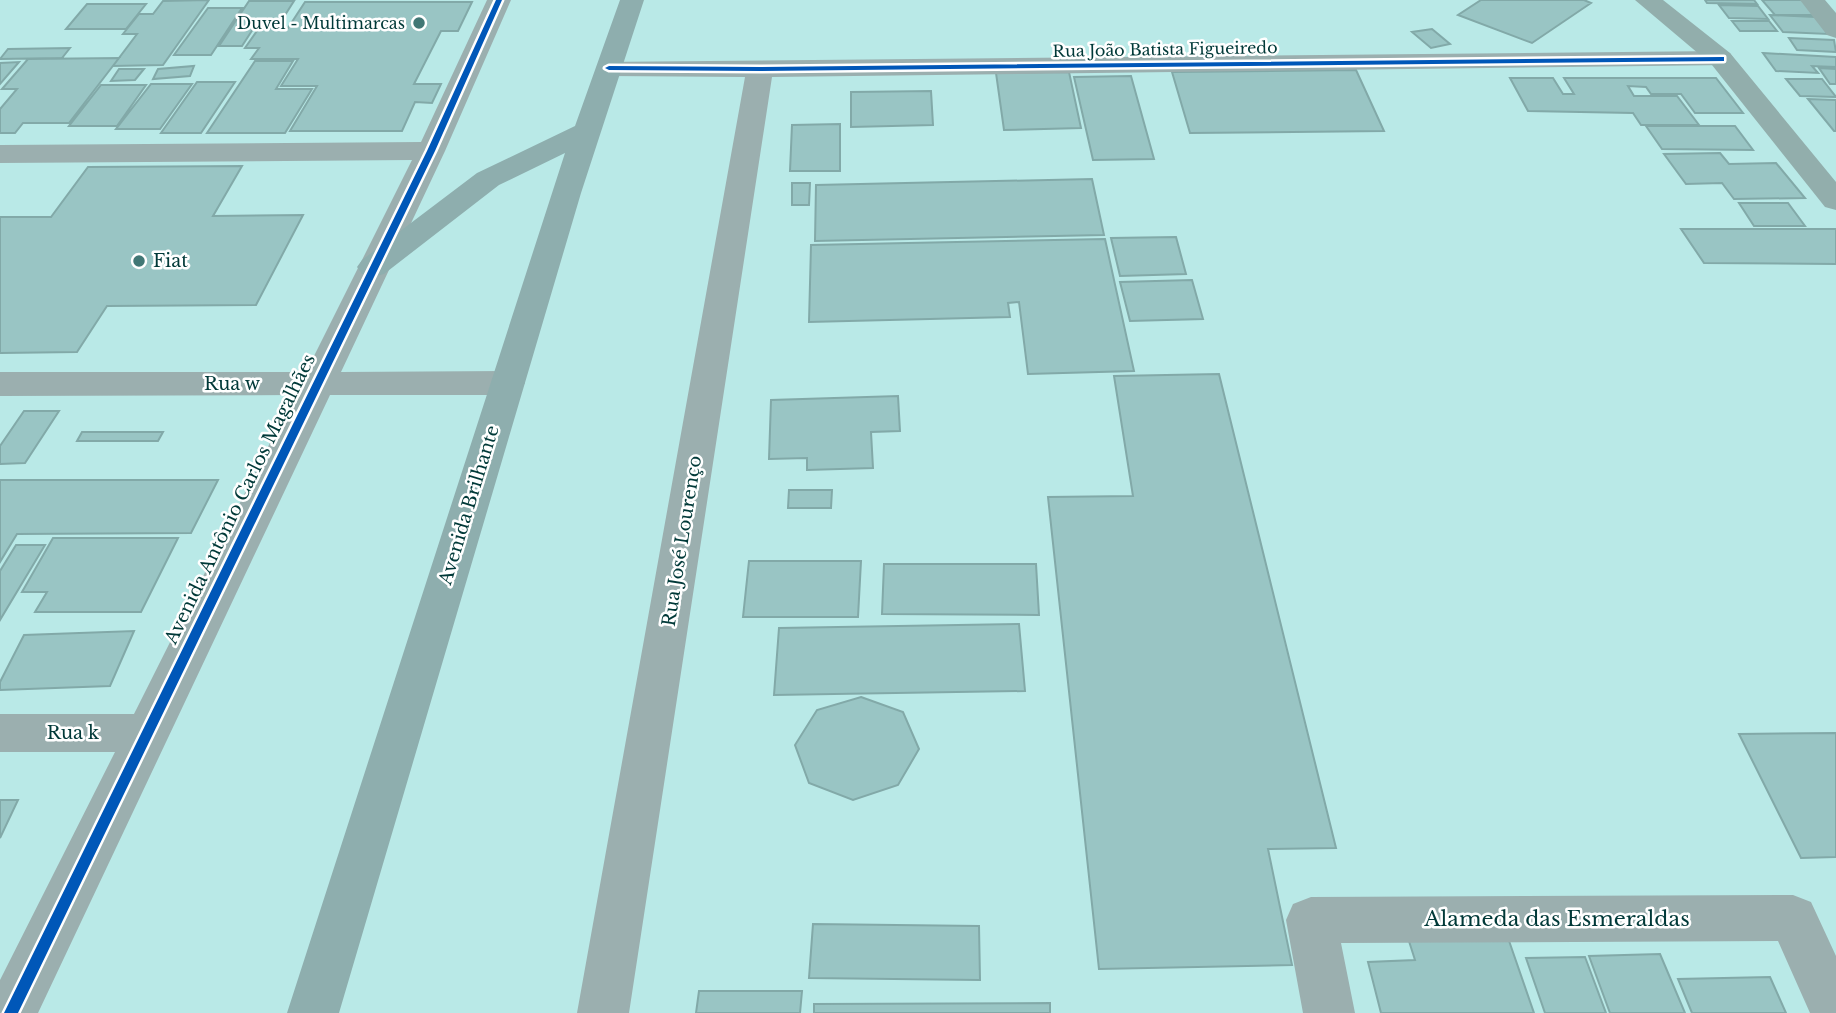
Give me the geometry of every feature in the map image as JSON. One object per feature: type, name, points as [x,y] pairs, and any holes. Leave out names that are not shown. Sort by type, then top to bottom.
[{"type":"main road","name":"Avenida Brilhante","points":[[313,1013],[507,383],[587,131],[632,0]]},
{"type":"main road","points":[[1647,0],[1721,60],[1836,201]]},
{"type":"main road","points":[[1812,0],[1836,30]]},
{"type":"main road","points":[[373,267],[488,179],[587,131]]},
{"type":"street","name":"Avenida Antônio Carlos Magalhães","points":[[11,1013],[431,151],[499,0]]},
{"type":"street","name":"Rua João Batista Figueiredo","points":[[609,68],[1721,60]]},
{"type":"street","name":"Rua José Lourenço","points":[[603,1013],[760,69]]},
{"type":"street","points":[[0,154],[431,151]]},
{"type":"street","name":"Rua w","points":[[0,384],[507,383]]},
{"type":"street","name":"Rua k","points":[[0,733],[146,733]]},
{"type":"street","name":"Alameda das Esmeraldas","points":[[1329,1013],[1311,920],[1793,918],[1836,1013]]},
{"type":"building","points":[[209,0],[163,65],[113,66],[137,34],[123,34],[139,14],[153,14],[163,1]]},
{"type":"building","points":[[1481,0],[1584,0],[1591,3],[1532,43],[1458,15]]},
{"type":"building","points":[[1705,0],[1754,0],[1757,4],[1707,3]]},
{"type":"building","points":[[1762,0],[1803,0],[1816,15],[1775,15]]},
{"type":"building","points":[[249,1],[294,1],[278,26],[255,26],[242,46],[219,46]]},
{"type":"building","points":[[305,2],[472,2],[458,31],[441,31],[414,84],[441,84],[432,103],[415,102],[402,131],[290,131],[317,86],[281,86],[298,59],[251,59],[259,48],[245,48],[259,28],[288,28]]},
{"type":"building","points":[[87,4],[146,4],[126,29],[66,29]]},
{"type":"building","points":[[1719,5],[1758,6],[1768,19],[1729,18]]},
{"type":"building","points":[[208,8],[242,8],[211,55],[174,55]]},
{"type":"building","points":[[1770,15],[1816,17],[1828,34],[1783,32]]},
{"type":"building","points":[[1732,21],[1769,21],[1777,31],[1740,31]]},
{"type":"building","points":[[1432,29],[1450,44],[1431,48],[1412,32]]},
{"type":"building","points":[[1789,38],[1834,40],[1836,52],[1797,50]]},
{"type":"building","points":[[70,48],[62,58],[0,59],[8,49]]},
{"type":"building","points":[[1763,53],[1836,57],[1836,67],[1812,66],[1818,73],[1776,71]]},
{"type":"building","points":[[119,58],[69,123],[23,123],[15,133],[0,133],[0,109],[17,89],[2,89],[28,59]]},
{"type":"building","points":[[255,61],[293,61],[276,89],[312,89],[285,133],[207,133]]},
{"type":"building","points":[[19,62],[0,84],[0,63]]},
{"type":"building","points":[[194,66],[190,76],[153,79],[158,69]]},
{"type":"building","points":[[1819,68],[1836,69],[1836,84],[1830,84]]},
{"type":"building","points":[[119,69],[144,69],[135,80],[111,81]]},
{"type":"building","points":[[1356,70],[1384,131],[1190,133],[1172,72]]},
{"type":"building","points":[[1069,72],[1081,128],[1004,130],[996,73]]},
{"type":"building","points":[[1131,76],[1154,159],[1093,160],[1074,77]]},
{"type":"building","points":[[1510,78],[1553,78],[1563,94],[1574,94],[1564,78],[1716,78],[1743,113],[1695,113],[1681,94],[1651,94],[1646,87],[1628,86],[1634,96],[1677,96],[1699,125],[1641,125],[1633,113],[1528,111]]},
{"type":"building","points":[[1786,79],[1822,79],[1836,97],[1800,96]]},
{"type":"building","points":[[197,82],[235,82],[201,133],[161,133]]},
{"type":"building","points":[[151,84],[192,84],[160,129],[116,129]]},
{"type":"building","points":[[101,85],[146,85],[117,126],[69,126]]},
{"type":"building","points":[[931,91],[933,125],[851,127],[851,92]]},
{"type":"building","points":[[1808,99],[1836,100],[1836,131],[1834,131]]},
{"type":"building","points":[[840,124],[840,171],[790,171],[792,125]]},
{"type":"building","points":[[1646,126],[1735,126],[1753,150],[1662,149]]},
{"type":"building","points":[[1720,153],[1729,164],[1776,163],[1805,198],[1734,199],[1722,183],[1686,184],[1664,154]]},
{"type":"building","name":"Fiat","points":[[242,166],[213,216],[303,215],[256,305],[107,306],[77,352],[0,353],[0,217],[51,217],[88,167]]},
{"type":"building","points":[[1092,179],[1104,235],[815,241],[816,185]]},
{"type":"building","points":[[792,183],[810,183],[809,205],[792,205]]},
{"type":"building","points":[[1739,203],[1788,203],[1805,226],[1754,226]]},
{"type":"building","points":[[1681,229],[1836,229],[1836,264],[1704,263]]},
{"type":"building","points":[[1176,237],[1186,274],[1120,276],[1111,238]]},
{"type":"building","points":[[1105,239],[1134,371],[1028,374],[1019,302],[1008,303],[1010,317],[809,322],[811,245]]},
{"type":"building","points":[[1192,280],[1203,319],[1130,321],[1120,282]]},
{"type":"building","points":[[1219,374],[1336,848],[1268,849],[1292,965],[1099,969],[1048,497],[1133,496],[1114,376]]},
{"type":"building","points":[[898,396],[900,431],[871,432],[873,468],[807,470],[807,458],[769,459],[771,400]]},
{"type":"building","points":[[24,411],[59,411],[25,463],[0,464],[0,446]]},
{"type":"building","points":[[82,432],[163,432],[158,441],[77,441]]},
{"type":"building","points":[[0,480],[218,480],[191,533],[17,534],[0,562]]},
{"type":"building","points":[[789,490],[832,490],[831,508],[788,508]]},
{"type":"building","points":[[53,538],[178,538],[141,612],[35,612],[47,592],[22,592]]},
{"type":"building","points":[[16,545],[45,545],[0,620],[0,571]]},
{"type":"building","points":[[749,561],[861,561],[858,617],[743,617]]},
{"type":"building","points":[[884,564],[1036,564],[1039,615],[882,614]]},
{"type":"building","points":[[1019,624],[1025,691],[774,695],[779,628]]},
{"type":"building","points":[[134,631],[110,686],[0,690],[0,682],[24,635]]},
{"type":"building","points":[[861,697],[903,712],[919,749],[898,785],[853,800],[809,783],[795,745],[817,710]]},
{"type":"building","points":[[1836,733],[1836,857],[1801,858],[1739,734]]},
{"type":"building","points":[[0,800],[18,800],[0,838]]},
{"type":"building","points":[[813,924],[979,926],[980,980],[809,978]]},
{"type":"building","points":[[1507,935],[1534,1013],[1381,1013],[1368,962],[1415,960],[1408,938]]},
{"type":"building","points":[[1660,954],[1685,1013],[1610,1013],[1589,956]]},
{"type":"building","points":[[1585,957],[1606,1013],[1545,1013],[1526,958]]},
{"type":"building","points":[[1770,977],[1786,1013],[1692,1013],[1678,979]]},
{"type":"building","points":[[699,991],[802,991],[800,1013],[696,1013]]},
{"type":"building","points":[[1050,1003],[1050,1013],[814,1013],[814,1004]]},
{"type":"cycle path","points":[[11,1013],[431,151],[499,0]]},
{"type":"cycle path","points":[[609,68],[760,69],[1721,59]]},
{"type":"place","name":"Duvel - Multimarcas","points":[[419,23]]},
{"type":"place","name":"Fiat","points":[[139,261]]}]
